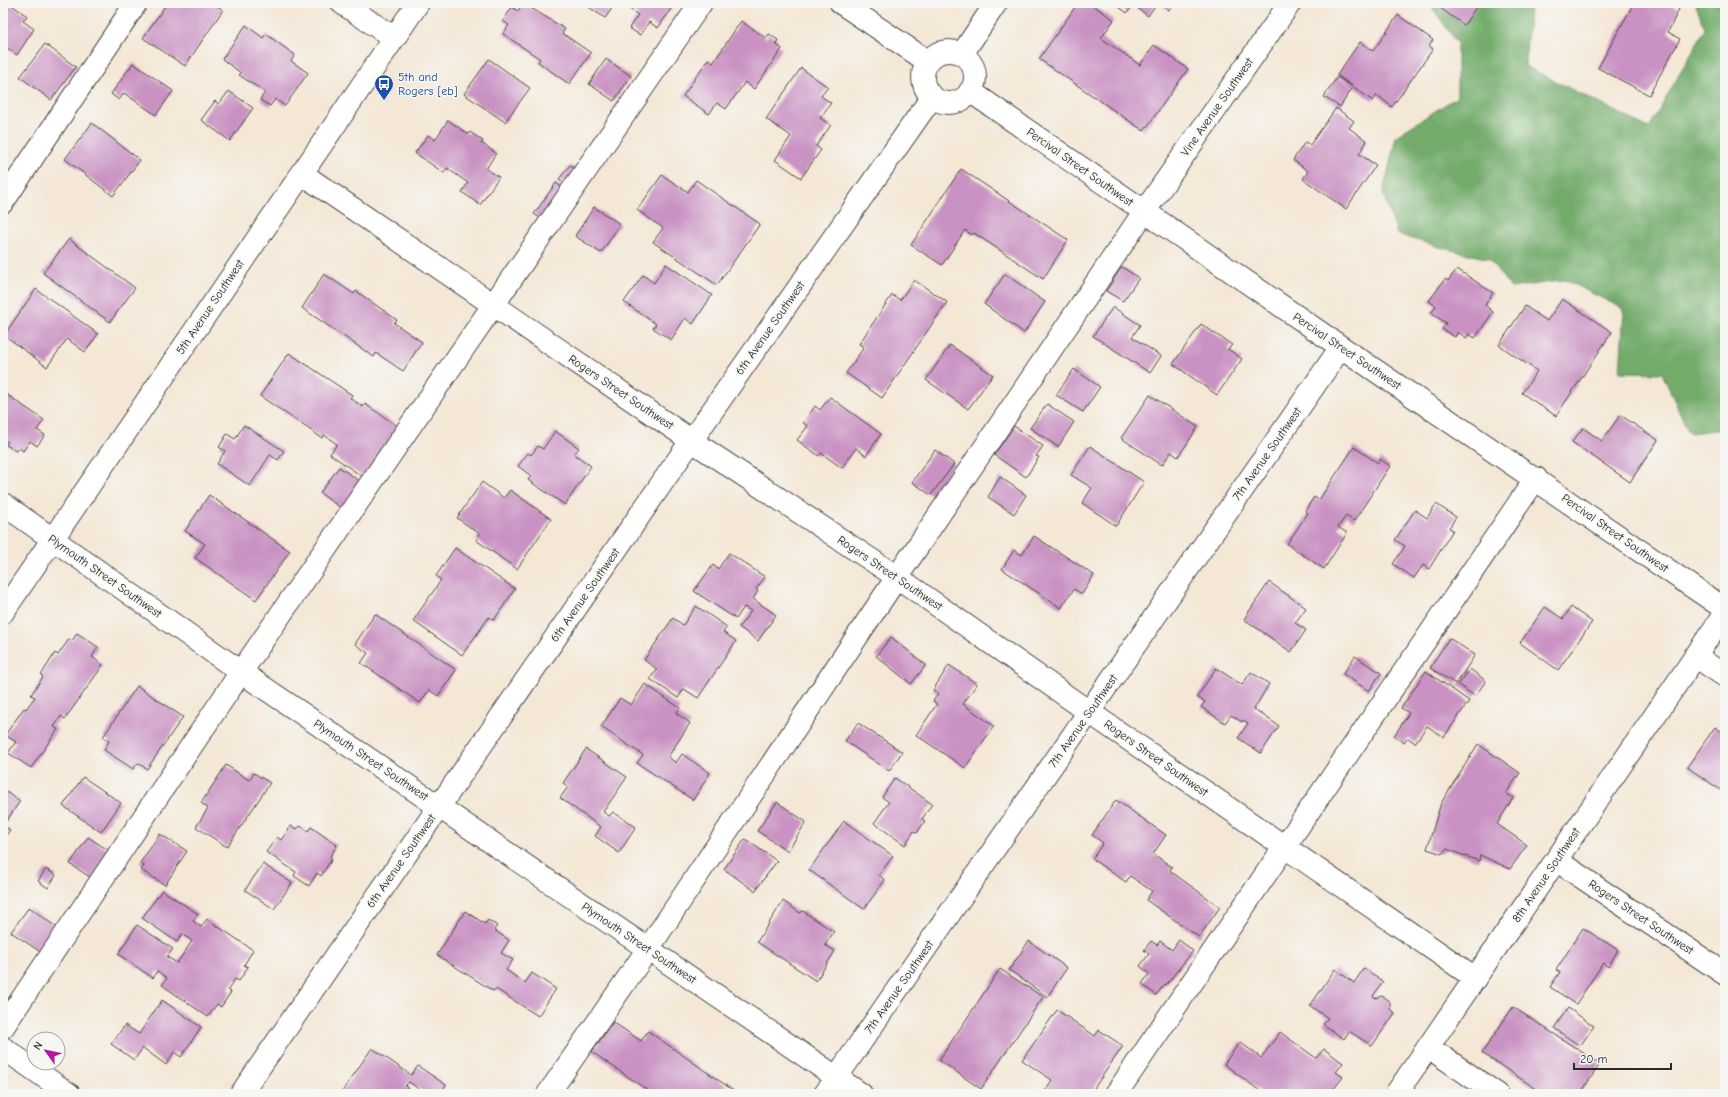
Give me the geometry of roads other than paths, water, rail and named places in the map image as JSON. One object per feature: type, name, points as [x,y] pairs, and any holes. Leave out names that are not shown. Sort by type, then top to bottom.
[{"type":"street","points":[[3,202],[136,3]]},
{"type":"street","points":[[342,3],[394,38]]},
{"type":"street","name":"5th Avenue Southwest","points":[[3,612],[418,3]]},
{"type":"street","points":[[3,1027],[241,672],[701,3]]},
{"type":"street","points":[[842,3],[927,61]]},
{"type":"street","points":[[962,54],[996,3]]},
{"type":"street","name":"Vine Avenue Southwest","points":[[548,1094],[648,949],[1144,212],[1290,3]]},
{"type":"street","points":[[951,50],[962,54],[972,64],[974,72],[975,80],[970,91],[960,100],[952,102],[944,103],[932,97],[925,88],[922,78],[923,70],[927,61],[942,51],[951,50]]},
{"type":"street","name":"Percival Street Southwest","points":[[970,91],[1144,212],[1536,478],[1725,609]]},
{"type":"street","name":"6th Avenue Southwest","points":[[241,1094],[692,441],[932,97]]},
{"type":"street","name":"Rogers Street Southwest","points":[[301,173],[692,441],[897,577],[1089,712],[1475,978]]},
{"type":"street","name":"7th Avenue Southwest","points":[[831,1086],[1341,347]]},
{"type":"street","points":[[1116,1094],[1536,478]]},
{"type":"street","name":"Plymouth Street Southwest","points":[[3,504],[241,672],[648,949],[831,1086],[861,1094]]},
{"type":"street","points":[[1725,613],[1695,656],[1725,676]]},
{"type":"street","name":"8th Avenue Southwest","points":[[1396,1094],[1695,656]]},
{"type":"street","name":"Rogers Street Southwest","points":[[1556,860],[1725,974]]},
{"type":"street","points":[[1428,1047],[1498,1094]]},
{"type":"street","points":[[3,1048],[69,1094]]},
{"type":"place","name":"5th and Rogers [eb]","points":[[384,101]]}]
